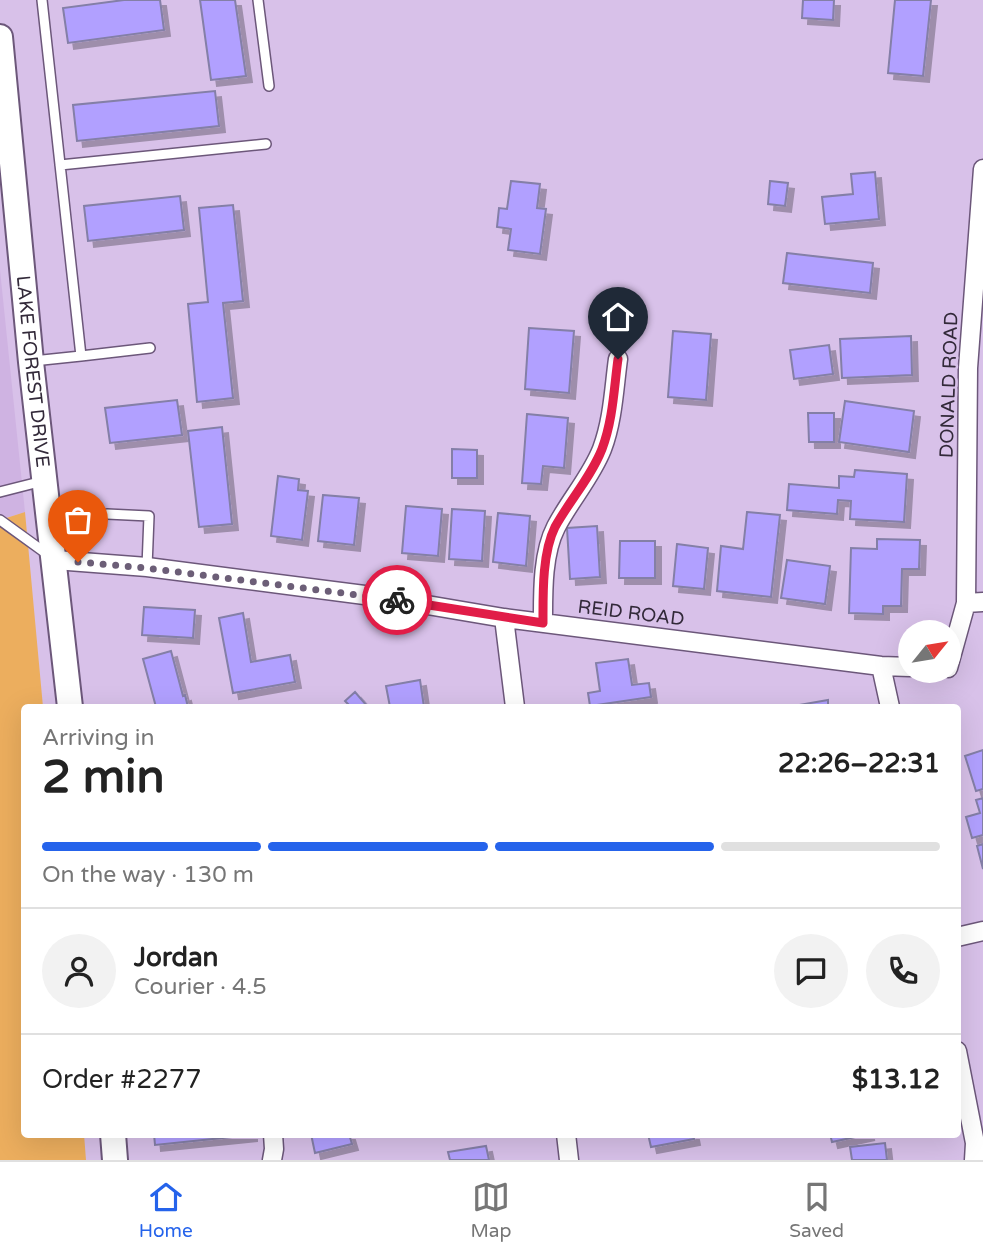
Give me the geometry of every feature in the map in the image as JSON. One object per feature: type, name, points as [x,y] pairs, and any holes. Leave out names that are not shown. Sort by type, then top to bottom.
[{"type":"street","name":"LAKE FOREST DRIVE","points":[[0,37],[31,362],[70,704]]},
{"type":"street","name":"DONALD ROAD","points":[[975,603],[975,365],[983,169]]},
{"type":"street","points":[[543,623],[543,579],[554,531],[595,465],[603,446],[611,417],[618,359]]},
{"type":"street","name":"REID ROAD","points":[[55,560],[146,568],[380,597],[504,618],[898,667]]},
{"type":"street","points":[[961,637],[975,603]]},
{"type":"street","points":[[504,618],[515,704]]},
{"type":"street","points":[[881,666],[889,704]]},
{"type":"street","points":[[961,936],[983,931]]},
{"type":"street","points":[[961,1071],[977,1149]]},
{"type":"street","points":[[113,1138],[115,1160]]},
{"type":"street","points":[[272,1160],[273,1138]]},
{"type":"street","points":[[566,1138],[569,1160]]},
{"type":"lane","points":[[43,0],[81,356]]},
{"type":"lane","points":[[258,0],[269,86]]},
{"type":"lane","points":[[60,165],[266,144]]},
{"type":"lane","points":[[31,362],[150,348]]},
{"type":"lane","points":[[0,492],[45,481]]},
{"type":"lane","points":[[107,514],[149,516],[146,568]]},
{"type":"lane","points":[[0,520],[55,560]]},
{"type":"shaded area","points":[[0,270],[25,512],[0,520]]},
{"type":"shaded area","points":[[25,512],[43,704],[21,704],[21,1138],[84,1138],[86,1160],[0,1160],[0,520]]},
{"type":"building","points":[[124,0],[160,0],[164,30],[68,43],[63,8]]},
{"type":"building","points":[[200,0],[235,0],[246,76],[211,80]]},
{"type":"building","points":[[803,0],[834,0],[833,20],[802,18]]},
{"type":"building","points":[[895,0],[931,0],[923,76],[888,73]]},
{"type":"building","points":[[215,91],[219,126],[77,141],[73,105]]},
{"type":"building","points":[[875,172],[879,219],[825,224],[822,197],[853,194],[851,174]]},
{"type":"building","points":[[511,181],[540,184],[537,208],[546,209],[540,254],[508,250],[511,229],[497,227],[499,208],[507,209]]},
{"type":"building","points":[[770,181],[788,183],[785,206],[768,204]]},
{"type":"building","points":[[180,196],[184,230],[88,241],[84,206]]},
{"type":"building","points":[[233,205],[243,301],[223,303],[233,398],[197,402],[188,304],[208,302],[199,208]]},
{"type":"building","points":[[787,253],[873,263],[870,293],[783,283]]},
{"type":"building","points":[[529,328],[574,331],[569,393],[525,389]]},
{"type":"building","points":[[673,331],[711,334],[706,400],[668,397]]},
{"type":"building","points":[[911,336],[912,375],[842,378],[840,339]]},
{"type":"building","points":[[829,345],[833,374],[794,379],[790,350]]},
{"type":"building","points":[[177,400],[182,435],[110,443],[105,408]]},
{"type":"building","points":[[845,401],[914,411],[909,452],[839,442]]},
{"type":"building","points":[[808,413],[834,413],[834,442],[809,442]]},
{"type":"building","points":[[527,414],[568,418],[564,468],[543,466],[541,484],[522,483]]},
{"type":"building","points":[[222,427],[232,524],[199,527],[188,431]]},
{"type":"building","points":[[452,449],[477,450],[477,478],[452,478]]},
{"type":"building","points":[[855,470],[907,474],[904,522],[850,519],[851,501],[838,500],[837,514],[787,510],[789,484],[839,488],[839,476],[854,477]]},
{"type":"building","points":[[278,476],[299,479],[298,490],[308,491],[302,540],[271,536]]},
{"type":"building","points":[[323,495],[359,498],[354,545],[318,541]]},
{"type":"building","points":[[406,506],[442,509],[438,556],[402,553]]},
{"type":"building","points":[[452,509],[485,511],[482,561],[449,559]]},
{"type":"building","points":[[747,512],[780,515],[771,597],[717,591],[721,546],[743,549]]},
{"type":"building","points":[[498,513],[530,516],[526,566],[493,562]]},
{"type":"building","points":[[597,526],[600,577],[570,579],[567,528]]},
{"type":"building","points":[[877,539],[920,540],[919,569],[902,569],[901,606],[883,606],[883,614],[849,613],[851,548],[877,549]]},
{"type":"building","points":[[620,541],[655,541],[655,578],[619,578]]},
{"type":"building","points":[[677,544],[708,548],[704,589],[673,586]]},
{"type":"building","points":[[787,560],[830,566],[825,604],[781,598]]},
{"type":"building","points":[[144,607],[195,610],[193,638],[142,635]]},
{"type":"building","points":[[243,613],[251,662],[290,655],[295,682],[233,693],[219,618]]},
{"type":"building","points":[[171,651],[187,704],[155,704],[143,659]]},
{"type":"building","points":[[628,659],[632,685],[649,683],[651,697],[590,704],[588,693],[600,691],[596,663]]},
{"type":"building","points":[[420,680],[424,704],[389,704],[386,686]]},
{"type":"building","points":[[355,692],[365,704],[348,704],[345,701]]},
{"type":"building","points":[[828,700],[828,704],[805,704]]},
{"type":"building","points":[[983,750],[983,789],[976,791],[965,756]]},
{"type":"building","points":[[983,798],[983,835],[972,838],[966,817],[980,813],[976,800]]},
{"type":"building","points":[[983,844],[983,869],[977,846]]},
{"type":"building","points":[[154,1138],[222,1138],[155,1145]]},
{"type":"building","points":[[312,1138],[350,1138],[352,1144],[315,1153]]},
{"type":"building","points":[[649,1138],[694,1139],[651,1147]]},
{"type":"building","points":[[831,1138],[850,1138],[832,1142]]},
{"type":"building","points":[[885,1143],[887,1160],[852,1160],[850,1147]]},
{"type":"building","points":[[486,1146],[489,1160],[450,1160],[448,1152]]},
{"type":"way so far","points":[[78,562],[397,600]]},
{"type":"route","points":[[397,600],[543,623],[543,579],[554,531],[595,465],[603,446],[611,417],[618,359]]}]
